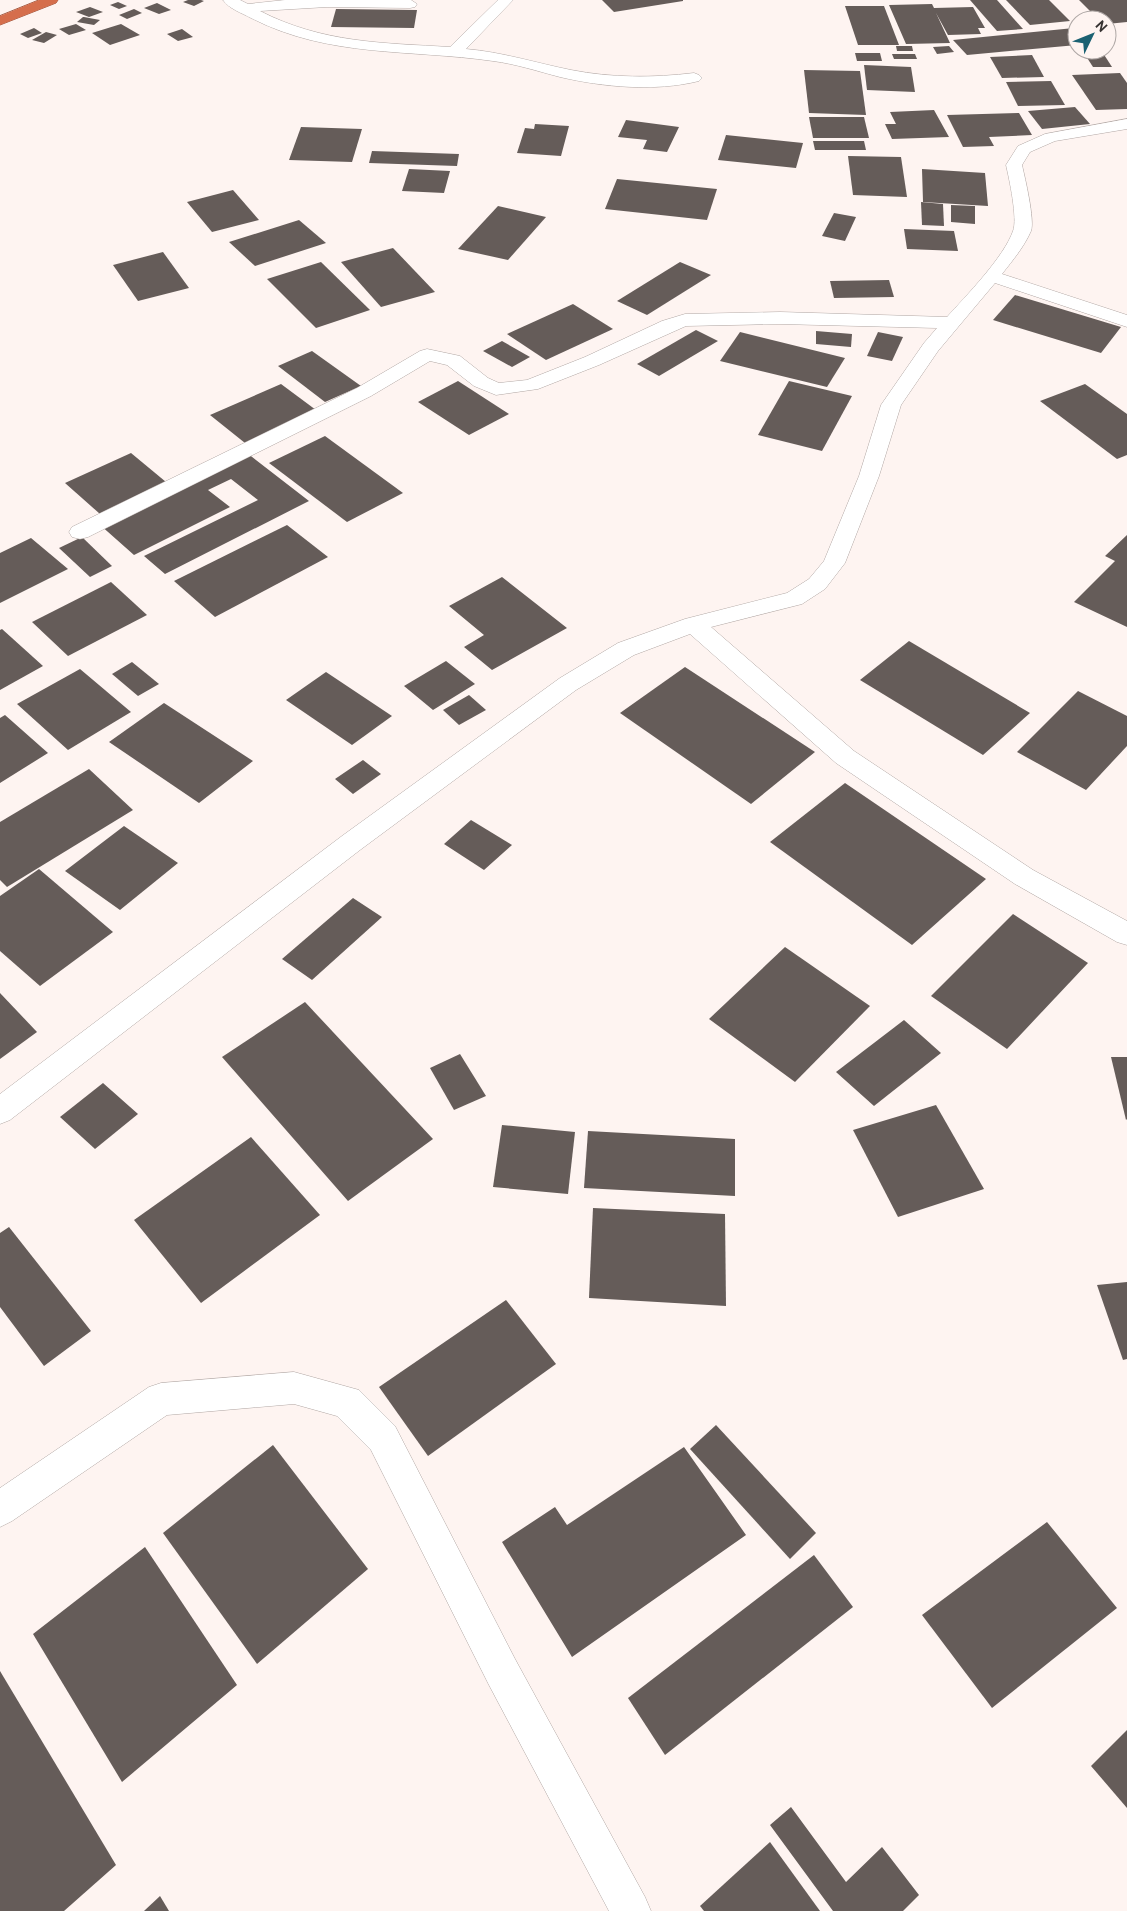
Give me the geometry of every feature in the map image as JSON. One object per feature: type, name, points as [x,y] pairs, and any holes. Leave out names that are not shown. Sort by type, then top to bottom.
[{"type":"highway","points":[[0,21],[51,0]]},
{"type":"street","points":[[230,0],[244,9],[318,39],[354,45],[454,52],[506,59],[582,77],[656,82],[694,78]]},
{"type":"street","points":[[454,52],[506,0]]},
{"type":"street","points":[[244,9],[272,3],[292,2],[410,4]]},
{"type":"street","points":[[0,1110],[344,849],[568,684],[626,649],[693,624],[794,599],[817,584],[834,563],[869,476],[891,405],[931,348],[1010,252],[1023,228],[1014,165],[1024,149],[1051,138],[1127,124]]},
{"type":"street","points":[[991,276],[1127,321]]},
{"type":"street","points":[[80,532],[364,392],[427,355],[453,360],[481,382],[496,389],[531,385],[592,361],[669,325],[685,320],[780,318],[952,323]]},
{"type":"street","points":[[693,624],[845,757],[1024,877],[1127,934]]},
{"type":"street","points":[[0,1509],[161,1399],[294,1388],[346,1402],[383,1438],[502,1672],[630,1911]]},
{"type":"building","points":[[188,0],[204,1],[194,6],[183,2]]},
{"type":"building","points":[[602,0],[683,0],[683,1],[614,12]]},
{"type":"building","points":[[970,0],[997,0],[1023,29],[997,31]]},
{"type":"building","points":[[1006,0],[1049,0],[1067,18],[1067,21],[1030,25]]},
{"type":"building","points":[[1079,0],[1127,0],[1127,22],[1117,23],[1117,10],[1089,10]]},
{"type":"building","points":[[118,2],[127,6],[119,9],[110,5]]},
{"type":"building","points":[[157,3],[171,10],[159,14],[144,8]]},
{"type":"building","points":[[932,4],[934,8],[973,7],[985,28],[978,28],[981,34],[948,35],[936,13],[950,43],[906,44],[889,5]]},
{"type":"building","points":[[845,6],[884,6],[899,45],[858,45]]},
{"type":"building","points":[[90,7],[103,12],[89,17],[76,12]]},
{"type":"building","points":[[134,9],[142,13],[127,19],[119,15]]},
{"type":"building","points":[[336,9],[417,10],[414,28],[331,27]]},
{"type":"building","points":[[83,17],[100,20],[94,25],[77,22]]},
{"type":"building","points":[[76,24],[86,30],[69,35],[59,29]]},
{"type":"building","points":[[121,24],[140,35],[110,45],[92,33]]},
{"type":"building","points":[[34,28],[42,33],[28,38],[20,34]]},
{"type":"building","points":[[182,29],[193,37],[178,41],[167,34]]},
{"type":"building","points":[[1067,29],[1067,46],[967,55],[953,40]]},
{"type":"building","points":[[46,32],[57,35],[44,43],[32,40]]},
{"type":"building","points":[[896,46],[912,46],[913,51],[897,51]]},
{"type":"building","points":[[949,46],[954,52],[937,54],[933,47]]},
{"type":"building","points":[[855,53],[880,53],[882,61],[857,61]]},
{"type":"building","points":[[892,54],[915,54],[917,59],[894,59]]},
{"type":"building","points":[[1032,55],[1044,77],[1002,78],[990,57]]},
{"type":"building","points":[[1088,60],[1107,60],[1112,67],[1093,67]]},
{"type":"building","points":[[864,65],[911,67],[915,92],[867,90]]},
{"type":"building","points":[[804,70],[860,71],[866,115],[809,113]]},
{"type":"building","points":[[1120,73],[1127,83],[1127,109],[1096,110],[1072,75]]},
{"type":"building","points":[[1051,81],[1065,105],[1018,106],[1006,82]]},
{"type":"building","points":[[1075,107],[1090,124],[1042,129],[1028,111]]},
{"type":"building","points":[[934,110],[949,137],[892,139],[885,124],[896,124],[890,112]]},
{"type":"building","points":[[1019,113],[1032,135],[989,137],[994,146],[963,147],[947,115]]},
{"type":"building","points":[[809,117],[864,117],[869,138],[813,138]]},
{"type":"building","points":[[626,120],[679,127],[667,152],[643,149],[647,140],[618,137]]},
{"type":"building","points":[[535,124],[569,126],[561,156],[517,153],[525,128],[534,129]]},
{"type":"building","points":[[301,127],[362,129],[352,162],[289,160]]},
{"type":"building","points":[[726,135],[803,143],[796,168],[718,160]]},
{"type":"building","points":[[813,141],[864,141],[866,150],[815,150]]},
{"type":"building","points":[[372,151],[459,154],[457,166],[369,163]]},
{"type":"building","points":[[848,156],[901,157],[907,197],[853,195]]},
{"type":"building","points":[[409,169],[450,171],[444,193],[402,191]]},
{"type":"building","points":[[922,169],[985,173],[988,206],[923,202]]},
{"type":"building","points":[[617,179],[717,189],[707,220],[605,209]]},
{"type":"building","points":[[233,190],[259,220],[212,232],[187,202]]},
{"type":"building","points":[[921,202],[943,204],[944,226],[922,225]]},
{"type":"building","points":[[951,205],[975,206],[975,224],[951,222]]},
{"type":"building","points":[[498,206],[546,217],[508,260],[458,249]]},
{"type":"building","points":[[834,213],[856,217],[845,241],[822,236]]},
{"type":"building","points":[[299,220],[326,243],[255,266],[229,242]]},
{"type":"building","points":[[904,229],[954,231],[958,251],[907,249]]},
{"type":"building","points":[[393,248],[435,292],[381,307],[341,262]]},
{"type":"building","points":[[163,252],[189,288],[138,301],[113,265]]},
{"type":"building","points":[[321,262],[370,310],[316,328],[267,279]]},
{"type":"building","points":[[680,262],[711,275],[647,315],[617,301]]},
{"type":"building","points":[[889,280],[894,297],[834,298],[830,281]]},
{"type":"building","points":[[1015,295],[1121,327],[1101,353],[993,320]]},
{"type":"building","points":[[573,304],[613,329],[546,360],[507,334]]},
{"type":"building","points":[[696,330],[718,341],[659,376],[637,364]]},
{"type":"building","points":[[816,331],[852,334],[851,347],[816,344]]},
{"type":"building","points":[[740,332],[845,358],[827,387],[720,361]]},
{"type":"building","points":[[878,332],[903,337],[892,361],[867,356]]},
{"type":"building","points":[[502,341],[530,357],[512,367],[483,351]]},
{"type":"building","points":[[312,351],[361,386],[325,402],[278,366]]},
{"type":"building","points":[[458,381],[509,414],[469,435],[418,402]]},
{"type":"building","points":[[789,381],[852,396],[822,451],[758,435]]},
{"type":"building","points":[[281,384],[316,410],[245,443],[210,415]]},
{"type":"building","points":[[1085,384],[1127,414],[1127,455],[1117,459],[1040,401]]},
{"type":"building","points":[[325,436],[403,493],[347,522],[269,463]]},
{"type":"building","points":[[131,453],[166,482],[100,514],[65,483]]},
{"type":"building","points":[[247,453],[309,501],[165,574],[144,556],[258,500],[231,479],[208,490],[230,507],[134,555],[99,524]]},
{"type":"building","points":[[287,525],[328,557],[215,617],[174,581]]},
{"type":"building","points":[[1127,535],[1127,627],[1074,602],[1115,561],[1105,556]]},
{"type":"building","points":[[82,537],[112,566],[90,577],[59,548]]},
{"type":"building","points":[[31,538],[68,569],[0,603],[0,553]]},
{"type":"building","points":[[502,577],[567,628],[492,670],[464,647],[484,635],[449,606]]},
{"type":"building","points":[[111,582],[147,615],[68,656],[32,622]]},
{"type":"building","points":[[2,629],[43,666],[0,690],[0,630]]},
{"type":"building","points":[[909,641],[1030,713],[983,755],[860,680]]},
{"type":"building","points":[[446,661],[475,684],[433,710],[404,686]]},
{"type":"building","points":[[132,662],[159,684],[138,696],[112,674]]},
{"type":"building","points":[[685,667],[815,752],[751,804],[620,713]]},
{"type":"building","points":[[80,669],[131,712],[68,750],[17,704]]},
{"type":"building","points":[[326,672],[392,716],[352,745],[286,700]]},
{"type":"building","points":[[1078,691],[1127,716],[1127,746],[1086,790],[1017,752]]},
{"type":"building","points":[[469,695],[486,710],[459,725],[443,710]]},
{"type":"building","points":[[164,703],[253,761],[199,803],[109,742]]},
{"type":"building","points":[[5,715],[48,753],[0,783],[0,718]]},
{"type":"building","points":[[363,760],[381,774],[353,794],[335,779]]},
{"type":"building","points":[[89,769],[133,810],[7,887],[0,880],[0,822]]},
{"type":"building","points":[[845,783],[986,879],[912,945],[770,842]]},
{"type":"building","points":[[471,820],[512,845],[484,870],[444,844]]},
{"type":"building","points":[[124,826],[178,863],[120,910],[65,871]]},
{"type":"building","points":[[39,869],[113,932],[40,986],[0,951],[0,896]]},
{"type":"building","points":[[353,898],[382,917],[312,980],[282,959]]},
{"type":"building","points":[[1013,914],[1088,963],[1007,1049],[931,996]]},
{"type":"building","points":[[785,947],[870,1006],[795,1082],[709,1019]]},
{"type":"building","points":[[0,993],[37,1032],[0,1059]]},
{"type":"building","points":[[305,1002],[433,1139],[348,1201],[222,1057]]},
{"type":"building","points":[[904,1020],[941,1053],[874,1106],[836,1072]]},
{"type":"building","points":[[460,1054],[486,1096],[454,1110],[430,1068]]},
{"type":"building","points":[[1111,1057],[1127,1057],[1126,1120]]},
{"type":"building","points":[[103,1083],[138,1114],[95,1149],[60,1117]]},
{"type":"building","points":[[936,1105],[984,1189],[898,1217],[853,1130]]},
{"type":"building","points":[[502,1125],[575,1132],[568,1194],[493,1187]]},
{"type":"building","points":[[588,1131],[735,1139],[735,1196],[584,1188]]},
{"type":"building","points":[[251,1137],[320,1215],[201,1303],[134,1220]]},
{"type":"building","points":[[593,1208],[725,1214],[726,1306],[589,1298]]},
{"type":"building","points":[[9,1227],[91,1331],[44,1366],[0,1307],[0,1233]]},
{"type":"building","points":[[1127,1282],[1127,1359],[1123,1360],[1097,1285]]},
{"type":"building","points":[[506,1300],[556,1364],[428,1456],[379,1387]]},
{"type":"building","points":[[716,1425],[816,1533],[790,1559],[690,1449]]},
{"type":"building","points":[[273,1445],[368,1569],[257,1664],[163,1533]]},
{"type":"building","points":[[684,1447],[746,1535],[572,1657],[502,1542],[555,1507],[567,1525]]},
{"type":"building","points":[[1047,1522],[1117,1608],[992,1708],[922,1615]]},
{"type":"building","points":[[145,1547],[237,1685],[122,1782],[33,1634]]},
{"type":"building","points":[[814,1555],[853,1607],[665,1755],[628,1698]]},
{"type":"building","points":[[0,1671],[116,1865],[64,1911],[0,1911]]},
{"type":"building","points":[[1127,1730],[1127,1808],[1091,1766]]},
{"type":"building","points":[[791,1807],[846,1882],[882,1847],[919,1895],[903,1911],[833,1911],[770,1825]]},
{"type":"building","points":[[770,1842],[820,1911],[704,1911],[700,1906]]},
{"type":"building","points":[[160,1896],[169,1911],[144,1911]]}]
